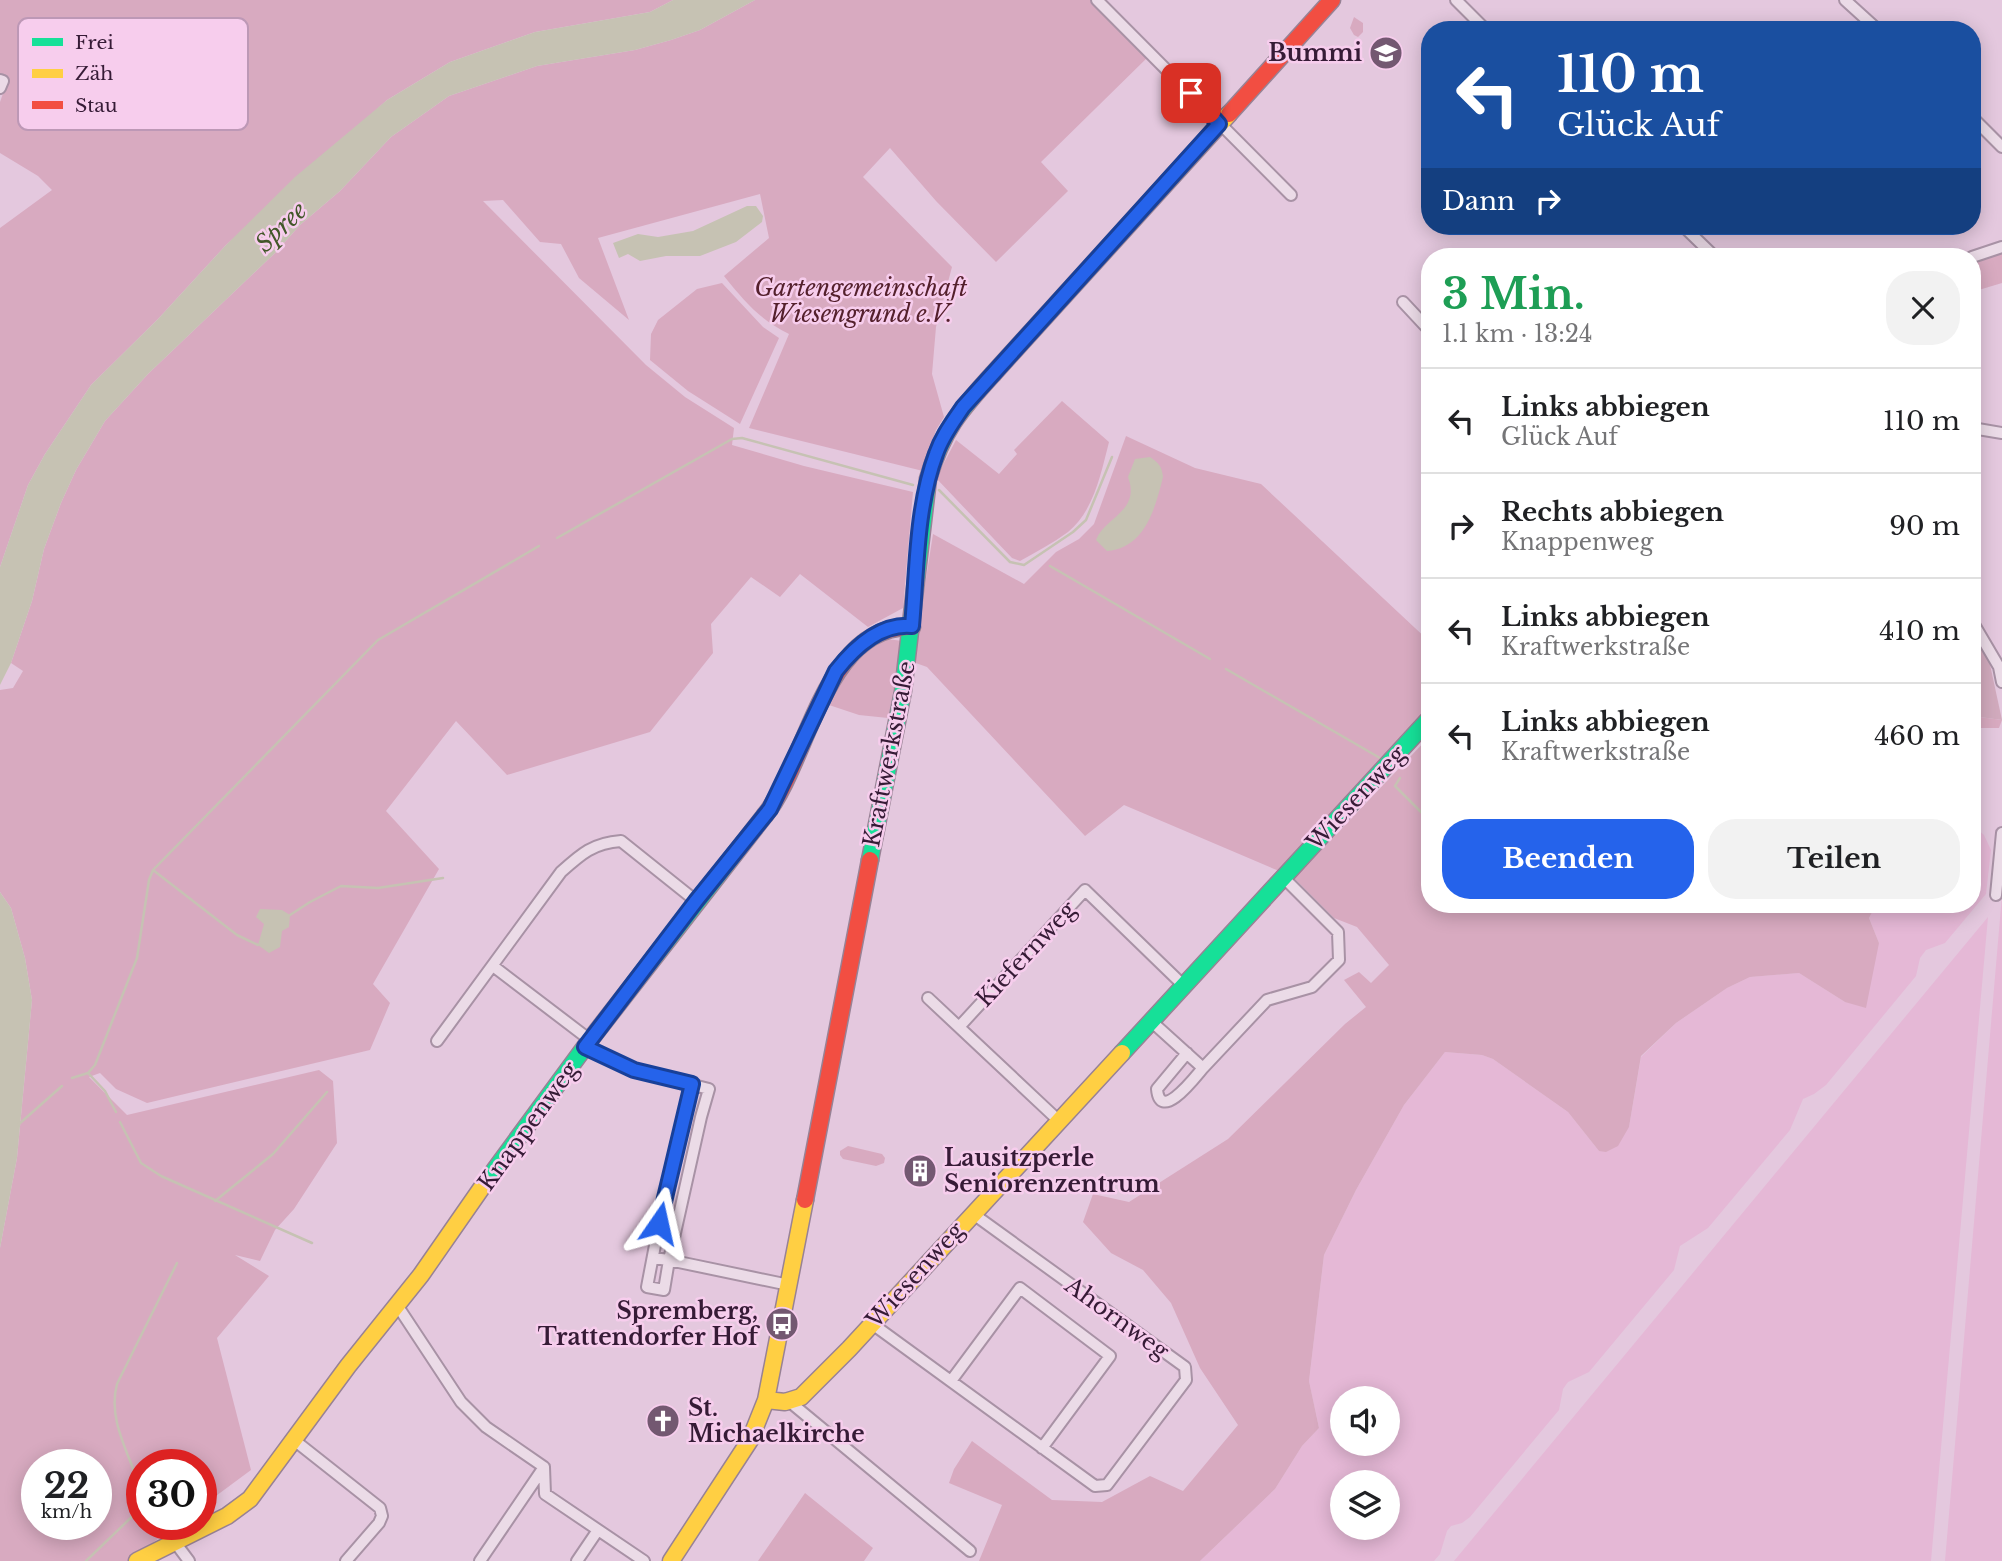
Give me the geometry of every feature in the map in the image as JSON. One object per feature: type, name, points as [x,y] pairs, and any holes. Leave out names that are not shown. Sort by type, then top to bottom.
[{"type":"street","points":[[1097,0],[1290,195]]},
{"type":"street","name":"Kraftwerkstraße","points":[[671,1561],[750,1440],[766,1400],[903,691],[923,507],[936,451],[963,407],[1332,0]]},
{"type":"street","points":[[1456,0],[1477,21]]},
{"type":"street","points":[[1845,0],[1868,21]]},
{"type":"street","points":[[0,80],[3,81],[0,88]]},
{"type":"street","points":[[1981,126],[2002,147]]},
{"type":"street","points":[[1692,235],[1706,248]]},
{"type":"street","points":[[1981,254],[2002,247]]},
{"type":"street","points":[[1403,302],[1421,321]]},
{"type":"street","points":[[1981,430],[2002,433]]},
{"type":"street","name":"Knappenweg","points":[[137,1561],[227,1516],[250,1499],[348,1366],[397,1305],[587,1043],[770,809],[836,671],[862,644],[885,630],[912,626]]},
{"type":"street","points":[[1981,636],[1999,667],[2002,682]]},
{"type":"street","name":"Wiesenweg","points":[[790,1402],[807,1391],[871,1323],[1421,728]]},
{"type":"street","points":[[1996,895],[2002,833]]},
{"type":"street","points":[[437,1041],[561,872],[601,843],[621,841],[696,901]]},
{"type":"street","points":[[1187,1053],[1157,1089],[1157,1095],[1162,1100],[1176,1098],[1267,1000],[1312,987],[1339,960],[1338,932],[1283,877]]},
{"type":"street","name":"Kiefernweg","points":[[959,1027],[1085,890],[1184,986]]},
{"type":"street","points":[[493,966],[587,1043],[634,1070],[692,1084],[709,1089],[664,1290],[647,1287],[665,1193],[692,1084]]},
{"type":"street","name":"Kiefernweg","points":[[928,998],[1058,1120]]},
{"type":"street","points":[[1151,1021],[1203,1068]]},
{"type":"street","points":[[684,1113],[701,1117]]},
{"type":"street","points":[[665,1193],[683,1196]]},
{"type":"street","name":"Ahornweg","points":[[871,1323],[1095,1486],[1107,1485],[1186,1380],[1185,1367],[972,1213]]},
{"type":"street","points":[[653,1258],[789,1284]]},
{"type":"street","points":[[951,1381],[1020,1288],[1110,1356],[1042,1448]]},
{"type":"street","points":[[397,1305],[461,1402],[486,1427],[544,1467]]},
{"type":"street","points":[[766,1400],[790,1402],[971,1551]]},
{"type":"street","points":[[294,1440],[380,1508],[380,1523],[346,1561]]},
{"type":"street","points":[[544,1467],[545,1494],[645,1561]]},
{"type":"street","points":[[480,1561],[544,1467]]},
{"type":"street","points":[[576,1561],[598,1530]]},
{"type":"street","points":[[174,1541],[189,1561]]},
{"type":"shaded area","points":[[1981,649],[1989,660],[2002,720],[1981,717]]},
{"type":"shaded area","points":[[1981,832],[1991,850],[1986,894],[1981,900]]},
{"type":"shaded area","points":[[2002,895],[2002,1561],[1945,1561]]},
{"type":"shaded area","points":[[1872,913],[1970,913],[1945,943],[1926,950],[1920,958],[1916,976],[1826,1085],[1803,1099],[1790,1130],[1708,1228],[1680,1246],[1674,1270],[1589,1372],[1568,1382],[1563,1389],[1559,1410],[1470,1517],[1451,1526],[1440,1554],[1434,1561],[1200,1561],[1275,1489],[1302,1446],[1319,1428],[1309,1381],[1324,1255],[1356,1190],[1404,1105],[1445,1052],[1482,1055],[1493,1059],[1568,1112],[1599,1151],[1629,1127],[1641,1057],[1676,1023],[1727,988],[1750,977],[1799,973],[1845,1002],[1879,943],[1869,918]]},
{"type":"shaded area","points":[[1988,917],[1931,1561],[1454,1561]]},
{"type":"green space","points":[[0,0],[673,0],[650,12],[535,32],[450,62],[387,100],[226,245],[158,319],[91,385],[45,454],[28,485],[0,567],[0,228],[52,190],[38,176],[0,153],[0,102],[7,82],[0,78]]},
{"type":"green space","name":"Gartengemeinschaft Wiesengrund e.V.","points":[[755,0],[1097,0],[1150,55],[1041,162],[1068,191],[996,262],[936,201],[890,148],[863,177],[952,267],[936,327],[932,374],[944,417],[936,430],[923,471],[749,428],[789,334],[753,309],[724,276],[769,238],[760,194],[598,238],[629,320],[579,278],[561,244],[540,242],[503,200],[483,201],[646,365],[685,397],[734,428],[732,445],[804,466],[913,492],[903,608],[868,627],[800,574],[780,597],[751,577],[711,624],[713,653],[650,732],[507,775],[456,721],[386,811],[439,869],[373,984],[390,1003],[370,1050],[147,1103],[116,1089],[100,1073],[89,1077],[127,1115],[319,1070],[333,1081],[337,1143],[294,1209],[275,1230],[260,1261],[235,1255],[269,1276],[217,1338],[251,1470],[217,1495],[217,1449],[126,1449],[126,1540],[156,1540],[128,1561],[0,1561],[0,1248],[17,1158],[32,1000],[25,958],[11,908],[0,892],[0,690],[13,688],[23,671],[11,663],[32,601],[44,549],[61,503],[76,470],[105,421],[148,374],[275,253],[300,225],[340,191],[391,137],[449,96],[537,66],[635,50],[700,30]]},
{"type":"green space","points":[[1354,17],[1363,23],[1363,32],[1358,37],[1350,28]]},
{"type":"green space","points":[[2002,252],[2002,283],[1981,289],[1981,258]]},
{"type":"green space","points":[[722,283],[763,327],[779,338],[740,424],[688,391],[650,360],[651,334],[658,320],[697,289]]},
{"type":"green space","points":[[1062,401],[1109,442],[1103,466],[1090,502],[1077,523],[1062,536],[1020,561],[1012,558],[936,478],[956,440],[999,474],[1017,454],[1014,450]]},
{"type":"green space","points":[[1126,436],[1195,468],[1261,484],[1421,634],[1421,717],[1279,871],[1124,805],[1085,836],[927,667],[913,662],[933,534],[1024,584],[1056,552],[1079,539],[1094,524]]},
{"type":"green space","points":[[878,638],[903,641],[888,718],[859,715],[829,705],[841,676]]},
{"type":"green space","points":[[1981,717],[2002,720],[1999,728],[1981,728]]},
{"type":"green space","points":[[1421,745],[1421,913],[1872,913],[1869,918],[1879,943],[1866,1008],[1845,1002],[1799,973],[1750,977],[1727,988],[1676,1023],[1641,1056],[1629,1127],[1618,1146],[1606,1152],[1599,1151],[1568,1112],[1493,1059],[1482,1055],[1445,1052],[1404,1105],[1356,1190],[1324,1255],[1309,1381],[1319,1428],[1302,1446],[1275,1489],[1200,1561],[979,1561],[1002,1505],[949,1483],[954,1469],[972,1441],[1052,1500],[1102,1502],[1150,1476],[1183,1491],[1238,1425],[1200,1368],[1171,1303],[1143,1270],[1111,1253],[1083,1222],[1093,1194],[1129,1202],[1228,1139],[1345,1024],[1366,1007],[1344,980],[1359,972],[1371,983],[1389,965],[1357,927],[1334,918],[1292,876],[1303,869]]},
{"type":"green space","points":[[848,1146],[882,1154],[884,1163],[876,1166],[843,1159],[840,1151]]},
{"type":"green space","points":[[805,1493],[873,1548],[864,1561],[758,1561]]},
{"type":"water","name":"Spree","points":[[673,0],[755,0],[700,30],[671,40],[635,50],[537,66],[449,96],[391,137],[340,191],[300,225],[275,253],[148,374],[105,421],[76,470],[44,549],[32,601],[11,663],[0,685],[0,567],[28,485],[45,454],[91,385],[158,319],[226,245],[295,177],[387,100],[450,62],[535,32],[650,12]]},
{"type":"water","points":[[747,206],[756,206],[763,216],[762,222],[736,242],[700,256],[666,256],[640,261],[628,254],[619,258],[613,243],[638,234],[658,237],[693,231]]},
{"type":"water","points":[[1150,457],[1160,466],[1163,477],[1152,514],[1131,543],[1107,551],[1096,540],[1130,498],[1128,477],[1135,459]]},
{"type":"water","points":[[0,892],[11,908],[25,958],[32,1000],[17,1158],[0,1248]]},
{"type":"water","points":[[260,909],[282,910],[290,915],[289,927],[282,931],[280,947],[269,953],[258,945],[264,924],[256,917]]},
{"type":"waterway","points":[[557,538],[732,439],[742,438],[913,485]]},
{"type":"waterway","points":[[939,490],[1010,562],[1024,565],[1086,520],[1112,457]]},
{"type":"waterway","points":[[72,1078],[88,1073],[95,1065],[137,958],[149,880],[153,870],[378,640],[539,546]]},
{"type":"waterway","points":[[1050,566],[1210,659]]},
{"type":"waterway","points":[[1226,669],[1380,758]]},
{"type":"waterway","points":[[1400,778],[1395,786],[1421,812]]},
{"type":"waterway","points":[[153,870],[237,935],[258,945]]},
{"type":"waterway","points":[[290,915],[341,886],[378,888],[443,878]]},
{"type":"waterway","points":[[88,1073],[105,1091],[116,1112]]},
{"type":"waterway","points":[[19,1124],[62,1086]]},
{"type":"waterway","points":[[215,1201],[273,1154],[327,1092]]},
{"type":"waterway","points":[[120,1122],[141,1163],[161,1176],[312,1243]]},
{"type":"waterway","points":[[126,1449],[116,1420],[117,1384],[177,1263]]},
{"type":"waterway","points":[[86,1561],[126,1522]]},
{"type":"traffic: fast","points":[[870,860],[903,691],[928,479],[939,447],[953,422],[993,374]]},
{"type":"traffic: fast","points":[[1122,1053],[1421,728]]},
{"type":"traffic: fast","points":[[485,1183],[590,1040],[765,815]]},
{"type":"traffic: slow","points":[[993,374],[1229,114]]},
{"type":"traffic: slow","points":[[766,1400],[785,1402],[801,1397],[849,1349],[1122,1053]]},
{"type":"traffic: slow","points":[[137,1561],[227,1516],[250,1499],[348,1366],[421,1275],[485,1183]]},
{"type":"traffic: slow","points":[[671,1561],[750,1440],[766,1400],[805,1200]]},
{"type":"traffic: jam","points":[[1229,114],[1332,0]]},
{"type":"traffic: jam","points":[[765,815],[780,792],[838,671],[858,647],[882,632],[912,627]]},
{"type":"traffic: jam","points":[[805,1200],[870,860]]},
{"type":"place","name":"Bummi","points":[[1386,53]]},
{"type":"place","name":"Lausitzperle Seniorenzentrum","points":[[920,1171]]},
{"type":"place","name":"Spremberg, Trattendorfer Hof","points":[[782,1324]]},
{"type":"place","name":"St. Michaelkirche","points":[[663,1421]]},
{"type":"route","points":[[659,1223],[692,1084],[634,1070],[585,1047],[770,809],[836,671],[847,657],[874,636],[900,626],[912,626],[923,507],[936,451],[946,431],[963,407],[1219,124],[1191,93]]}]
